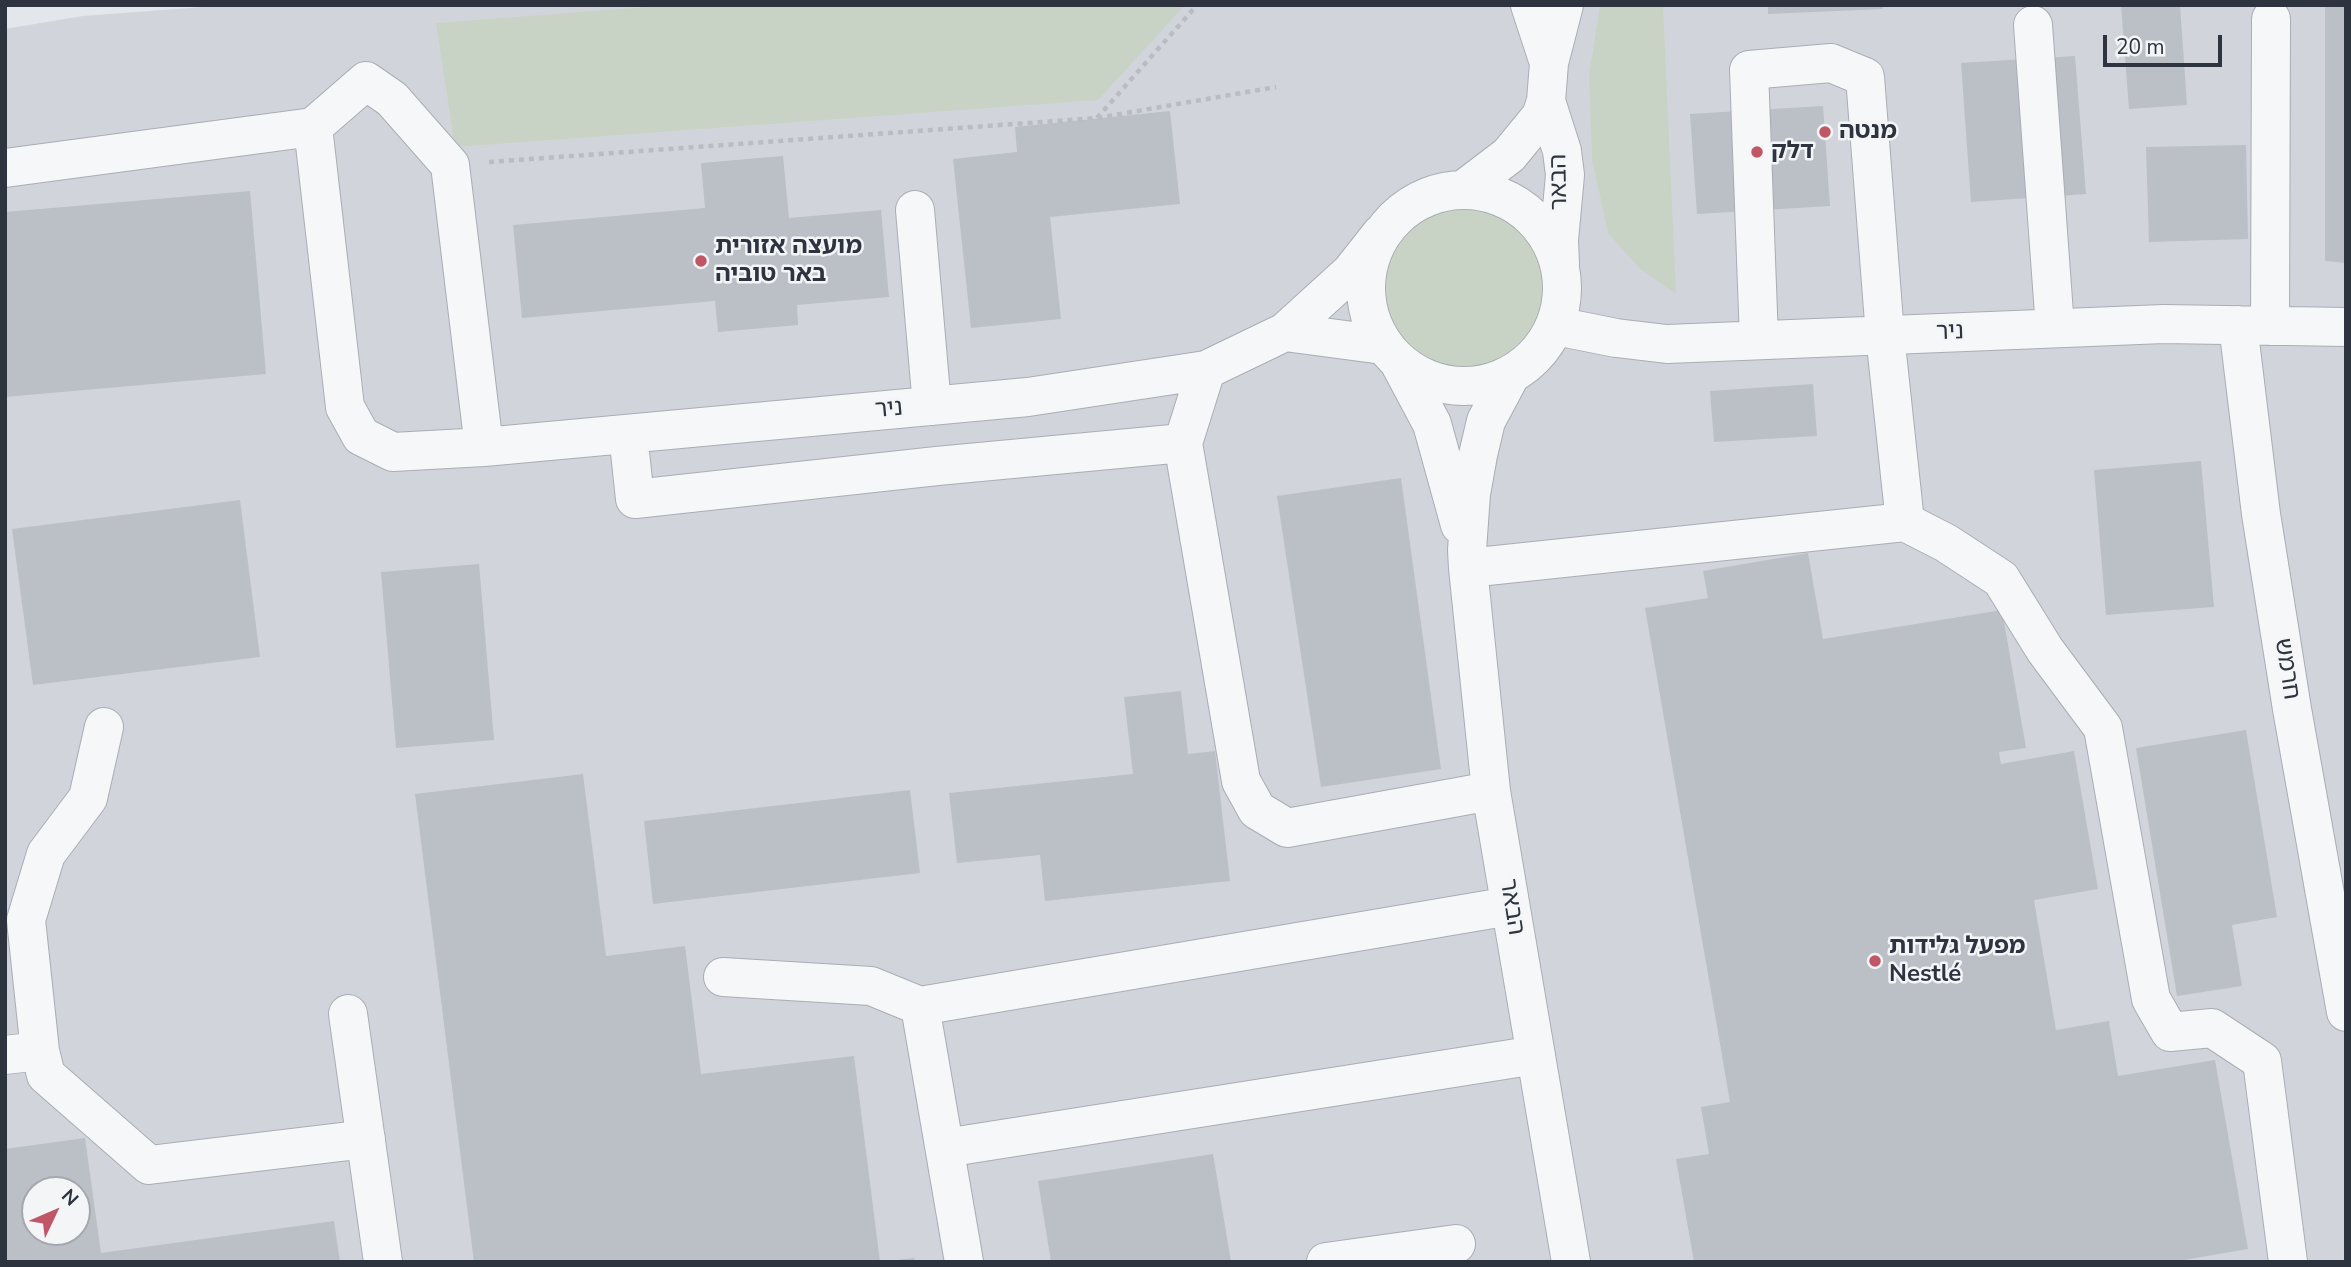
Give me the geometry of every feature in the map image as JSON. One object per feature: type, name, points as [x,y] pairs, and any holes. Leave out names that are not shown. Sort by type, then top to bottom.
[{"type":"street","name":"הבאר","points":[[1530,5],[1549,63]]},
{"type":"street","name":"הבאר","points":[[1463,190],[1509,155],[1541,116],[1546,101],[1549,63],[1564,5]]},
{"type":"street","name":"חרמש","points":[[2271,19],[2254,326],[2261,514],[2337,917],[2346,1012]]},
{"type":"street","points":[[2033,24],[2054,328]]},
{"type":"street","points":[[1759,340],[1749,70],[1831,64],[1865,77],[1885,335],[1905,523]]},
{"type":"street","points":[[5,168],[313,127],[366,81],[392,99],[450,165],[484,447]]},
{"type":"street","name":"הבאר","points":[[1546,101],[1562,151],[1565,175],[1559,240],[1560,266]]},
{"type":"street","name":"ניר","points":[[313,127],[345,407],[361,436],[393,452],[484,447],[1028,397],[1206,370],[1285,332],[1352,272],[1381,234]]},
{"type":"street","points":[[1285,332],[1391,354],[1424,378],[1453,386],[1482,385],[1510,376],[1529,363],[1545,346],[1556,326],[1563,296],[1560,266],[1551,241],[1535,219],[1514,203],[1489,193],[1463,190],[1439,193],[1417,201],[1398,216],[1381,234],[1369,261],[1366,289],[1371,318],[1391,354]]},
{"type":"street","points":[[915,210],[932,406]]},
{"type":"street","name":"ניר","points":[[1556,326],[1616,338],[1667,344],[2164,324],[2346,327]]},
{"type":"street","name":"הבאר","points":[[1391,354],[1432,424],[1467,559],[1491,791],[1571,1262]]},
{"type":"street","points":[[1206,370],[1184,443],[1241,781],[1257,810],[1287,828],[1491,791]]},
{"type":"street","name":"הבאר","points":[[1467,559],[1471,494],[1478,455],[1486,421],[1510,376]]},
{"type":"street","points":[[880,411],[885,472]]},
{"type":"street","points":[[628,434],[635,499],[1184,443]]},
{"type":"street","points":[[1467,559],[1905,523],[1946,543],[2001,579],[2045,650],[2103,728],[2151,999],[2170,1032],[2213,1028],[2262,1061],[2288,1262]]},
{"type":"street","points":[[104,727],[88,797],[46,854],[16,921],[22,1053],[149,1165],[366,1139]]},
{"type":"street","points":[[723,977],[871,986],[920,1006],[1510,906]]},
{"type":"street","points":[[920,1006],[964,1262]]},
{"type":"street","points":[[348,1014],[383,1262]]},
{"type":"street","points":[[945,1148],[1536,1055]]},
{"type":"street","points":[[1326,1262],[1456,1244]]},
{"type":"path","points":[[1097,118],[1197,5]]},
{"type":"path","points":[[450,165],[1097,118],[1276,87]]},
{"type":"shaded area","points":[[230,5],[2346,5],[2346,1262],[5,1262],[5,29],[83,16]]},
{"type":"green space","points":[[673,5],[1185,5],[1098,100],[455,147],[436,23]]},
{"type":"green space","points":[[1600,5],[1663,5],[1676,294],[1640,269],[1608,233],[1592,159],[1589,75]]},
{"type":"green space","points":[[1464,209],[1495,215],[1521,232],[1538,258],[1544,289],[1538,320],[1521,346],[1495,363],[1464,369],[1433,363],[1407,346],[1390,320],[1384,289],[1390,258],[1407,232],[1433,215]]},
{"type":"building","points":[[1768,5],[1883,5],[1883,9],[1768,14]]},
{"type":"building","points":[[2121,5],[2180,5],[2187,105],[2129,109]]},
{"type":"building","points":[[2325,5],[2346,5],[2346,263],[2325,261]]},
{"type":"building","points":[[2075,56],[2086,194],[1971,202],[1961,63]]},
{"type":"building","points":[[1823,106],[1830,206],[1697,214],[1690,114]]},
{"type":"building","points":[[1170,111],[1180,204],[1050,217],[1061,319],[971,328],[953,159],[1017,152],[1015,127]]},
{"type":"building","points":[[2246,145],[2248,239],[2149,242],[2146,147]]},
{"type":"building","name":"מועצה אזורית באר טוביה","points":[[783,156],[789,218],[881,210],[889,297],[797,305],[798,325],[718,332],[715,301],[522,318],[513,225],[705,208],[701,163]]},
{"type":"building","points":[[250,191],[266,374],[5,397],[5,212]]},
{"type":"building","points":[[1813,384],[1817,436],[1714,442],[1710,391]]},
{"type":"building","points":[[2201,461],[2214,607],[2106,615],[2094,470]]},
{"type":"building","points":[[1401,478],[1441,769],[1321,787],[1277,496]]},
{"type":"building","points":[[240,500],[260,657],[33,685],[12,529]]},
{"type":"building","name":"מפעל גלידות Nestlé","points":[[1808,553],[1823,639],[2002,610],[2026,748],[1999,752],[2001,764],[2074,751],[2098,889],[2034,900],[2056,1030],[2109,1021],[2118,1076],[2215,1060],[2248,1249],[2172,1262],[1694,1262],[1676,1159],[1709,1154],[1701,1107],[1730,1102],[1645,608],[1708,598],[1703,571]]},
{"type":"building","points":[[479,564],[494,740],[396,748],[381,572]]},
{"type":"building","points":[[1181,691],[1188,754],[1215,751],[1230,881],[1045,901],[1040,855],[957,863],[949,793],[1133,774],[1124,697]]},
{"type":"building","points":[[2246,730],[2277,917],[2232,925],[2242,986],[2177,996],[2136,748]]},
{"type":"building","points":[[583,774],[606,956],[685,946],[701,1074],[854,1056],[880,1262],[474,1262],[415,794]]},
{"type":"building","points":[[910,790],[920,873],[653,904],[644,821]]},
{"type":"building","points":[[85,1138],[90,1176],[21,1176],[21,1246],[91,1246],[91,1181],[101,1253],[334,1221],[340,1262],[5,1262],[5,1149]]},
{"type":"building","points":[[1213,1154],[1231,1262],[1051,1262],[1038,1181]]},
{"type":"building","points":[[914,1258],[915,1262],[896,1262],[896,1260]]},
{"type":"place","name":"מנטה","points":[[1825,132]]},
{"type":"place","name":"דלק","points":[[1757,152]]},
{"type":"place","name":"מועצה אזורית באר טוביה","points":[[701,261]]},
{"type":"place","name":"מפעל גלידות Nestlé","points":[[1875,961]]}]
